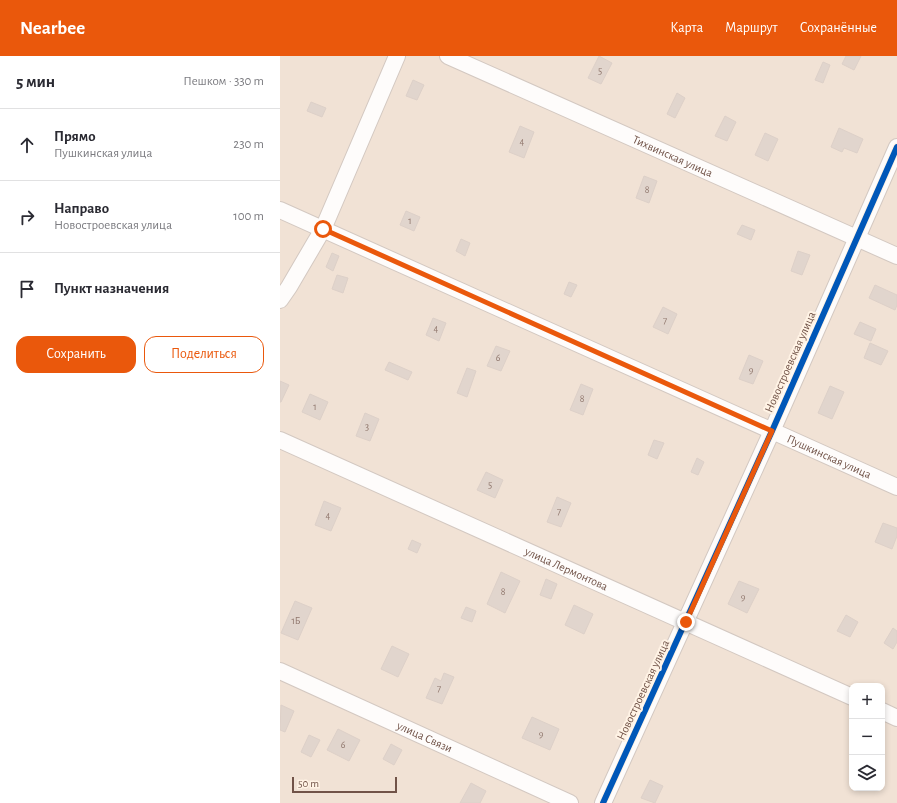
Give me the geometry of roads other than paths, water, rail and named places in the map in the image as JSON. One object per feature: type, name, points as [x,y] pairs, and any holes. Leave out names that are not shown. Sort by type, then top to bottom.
[{"type":"street","points":[[280,300],[323,229],[397,56]]},
{"type":"street","name":"Тихвинская улица","points":[[448,56],[897,256]]},
{"type":"street","name":"Новостроевская улица","points":[[603,803],[772,431],[897,147]]},
{"type":"street","name":"Пушкинская улица","points":[[280,210],[897,487]]},
{"type":"street","name":"улица Лермонтова","points":[[280,440],[849,696]]},
{"type":"street","name":"улица Связи","points":[[280,671],[570,803]]},
{"type":"street","points":[[885,712],[897,718]]}]
